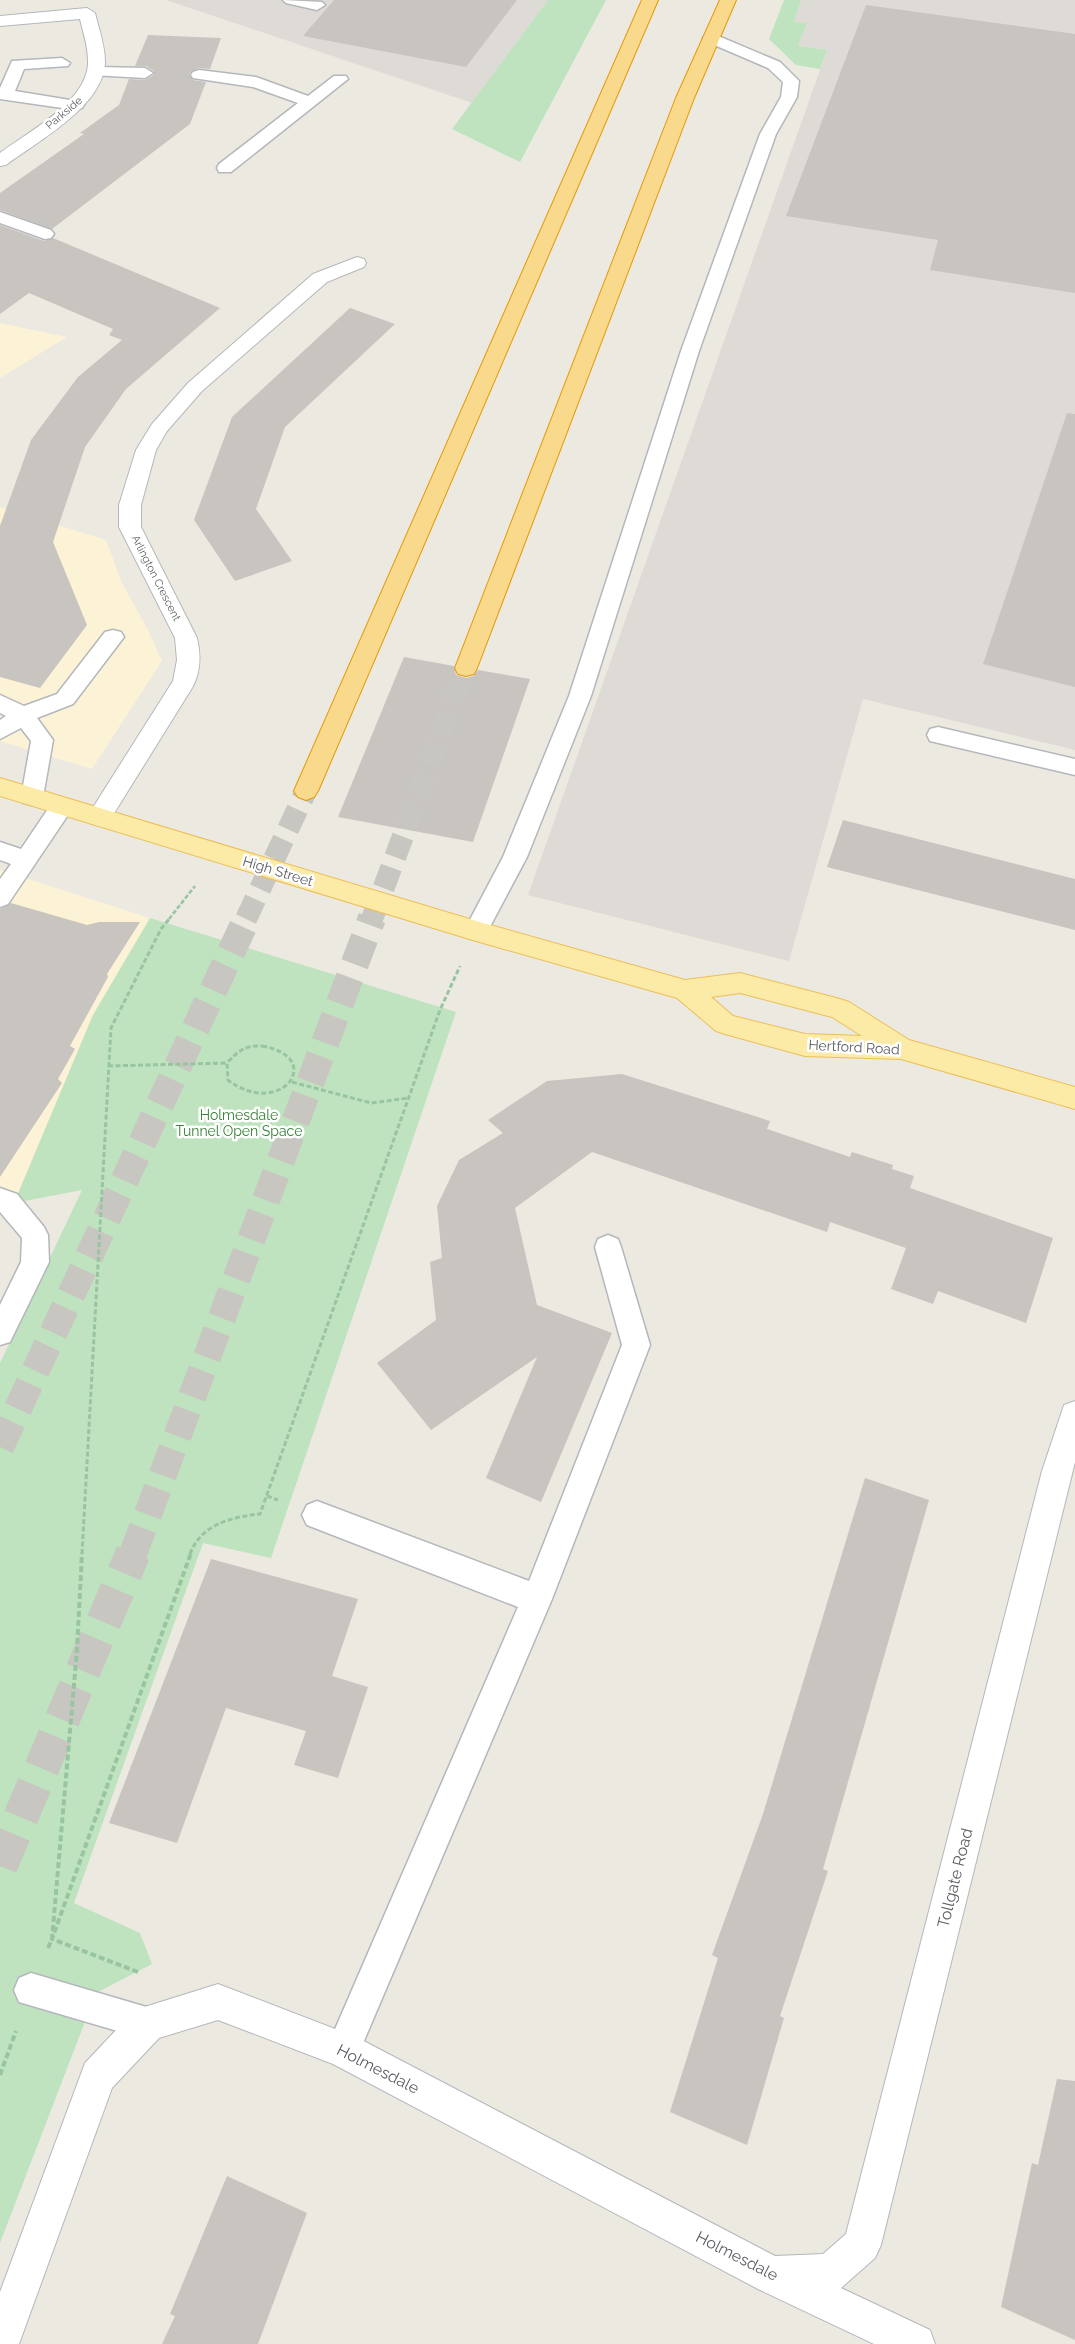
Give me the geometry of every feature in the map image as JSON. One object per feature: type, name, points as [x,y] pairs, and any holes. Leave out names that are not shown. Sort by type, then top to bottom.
[{"type":"highway","points":[[306,791],[419,535],[650,0]]},
{"type":"highway","points":[[466,668],[681,106],[728,0]]},
{"type":"main road","name":"High Street","points":[[0,787],[476,932],[556,953]]},
{"type":"main road","name":"Hertford Road","points":[[556,953],[685,990],[725,1024],[805,1045],[901,1048],[1075,1098]]},
{"type":"main road","points":[[685,990],[740,983],[840,1009],[901,1048]]},
{"type":"street","points":[[0,20],[87,14],[97,58],[98,72]]},
{"type":"street","name":"Parkside","points":[[0,161],[76,105],[87,93],[98,72]]},
{"type":"street","name":"Arlington Crescent","points":[[99,818],[184,682],[189,667],[190,654],[186,638],[130,526],[130,505],[146,450],[159,428],[195,387],[320,278],[357,263]]},
{"type":"street","name":"Tollgate Road","points":[[772,2275],[830,2273],[862,2245],[1066,1474],[1075,1415]]},
{"type":"street","name":"Holmesdale","points":[[148,2022],[218,2002],[343,2050],[772,2275],[916,2344]]},
{"type":"street","points":[[0,2344],[98,2076],[148,2022]]},
{"type":"lane","points":[[292,0],[317,5]]},
{"type":"lane","points":[[476,932],[515,857],[580,696],[690,351],[768,134],[789,97],[791,81],[774,65],[711,38]]},
{"type":"lane","points":[[62,62],[18,64],[4,102],[76,105]]},
{"type":"lane","points":[[98,72],[145,73]]},
{"type":"lane","points":[[199,76],[256,82],[310,102]]},
{"type":"lane","points":[[226,168],[340,79]]},
{"type":"lane","points":[[0,217],[45,234]]},
{"type":"lane","points":[[0,731],[23,715],[65,698],[114,637]]},
{"type":"lane","points":[[0,703],[23,715],[42,740],[32,797]]},
{"type":"lane","points":[[938,735],[1075,767]]},
{"type":"lane","points":[[0,898],[62,806]]},
{"type":"lane","points":[[0,852],[27,860]]},
{"type":"lane","points":[[0,1199],[8,1202],[35,1234],[35,1262],[0,1333]]},
{"type":"lane","points":[[343,2050],[537,1599],[636,1345],[608,1247]]},
{"type":"lane","points":[[317,1515],[537,1599]]},
{"type":"lane","points":[[31,1990],[148,2022]]},
{"type":"path","points":[[52,1939],[76,1650],[108,1066],[112,1028],[161,929],[220,854]]},
{"type":"path","points":[[0,2075],[52,1939],[194,1543],[208,1528],[234,1517],[260,1514],[440,1010],[476,932]]},
{"type":"path","points":[[108,1066],[227,1063],[241,1049],[259,1045],[276,1049],[286,1055],[294,1064],[294,1076],[291,1082],[275,1093],[259,1094],[241,1090],[228,1080],[227,1063]]},
{"type":"path","points":[[291,1082],[371,1103],[408,1098]]},
{"type":"shaded area","points":[[166,0],[548,0],[472,103]]},
{"type":"shaded area","points":[[801,0],[1075,0],[1075,750],[863,699],[789,961],[528,895],[827,50],[798,46],[806,24],[794,22]]},
{"type":"shaded area","points":[[0,323],[67,337],[0,378]]},
{"type":"shaded area","points":[[0,507],[106,540],[122,583],[147,628],[162,661],[92,769],[0,741]]},
{"type":"shaded area","points":[[0,870],[150,918],[93,1015],[14,1203],[0,1198]]},
{"type":"green space","points":[[548,0],[606,0],[520,162],[452,129]]},
{"type":"green space","points":[[784,0],[801,0],[794,22],[807,23],[798,46],[827,50],[820,69],[796,65],[769,39]]},
{"type":"green space","name":"Holmesdale Tunnel Open Space","points":[[150,918],[456,1012],[271,1558],[203,1543],[74,1903],[140,1933],[152,1964],[96,1993],[0,2243],[0,1363],[82,1190],[14,1203],[93,1015]]},
{"type":"building","points":[[334,0],[517,0],[466,67],[303,36]]},
{"type":"building","points":[[866,5],[1075,34],[1075,293],[930,270],[938,240],[786,216]]},
{"type":"building","points":[[148,35],[221,38],[210,69],[198,68],[189,74],[193,80],[206,82],[190,124],[52,229],[0,210],[0,193],[84,134],[80,133],[119,105],[129,79],[145,80],[154,75],[154,71],[146,66],[135,66]]},
{"type":"building","points":[[0,225],[44,241],[53,238],[220,308],[126,389],[85,447],[53,542],[87,625],[40,688],[0,677],[0,526],[31,440],[78,377],[122,340],[109,335],[113,329],[29,293],[0,314]]},
{"type":"building","points":[[350,308],[395,324],[285,427],[256,509],[292,561],[235,581],[194,520],[232,417]]},
{"type":"building","points":[[1067,413],[1075,414],[1075,687],[983,664]]},
{"type":"building","points":[[404,657],[454,666],[456,675],[466,678],[474,676],[478,670],[530,679],[473,842],[338,817]]},
{"type":"building","points":[[843,820],[1075,879],[1075,930],[827,867]]},
{"type":"building","points":[[11,903],[87,925],[99,922],[140,922],[107,974],[108,977],[70,1046],[75,1049],[58,1079],[62,1083],[0,1177],[0,909]]},
{"type":"building","points":[[622,1074],[770,1121],[767,1129],[850,1157],[852,1152],[893,1165],[892,1169],[914,1176],[910,1188],[1053,1238],[1026,1323],[938,1291],[933,1304],[891,1289],[906,1248],[830,1222],[827,1232],[592,1152],[515,1208],[537,1305],[612,1333],[541,1502],[486,1478],[537,1357],[431,1430],[377,1363],[436,1320],[430,1262],[442,1258],[437,1206],[459,1160],[503,1133],[488,1120],[547,1081]]},
{"type":"building","points":[[865,1478],[929,1500],[823,1869],[828,1871],[780,2016],[784,2018],[747,2145],[670,2112],[718,1958],[712,1955],[763,1814]]},
{"type":"building","points":[[211,1559],[358,1599],[332,1676],[368,1687],[338,1778],[294,1765],[306,1731],[226,1708],[177,1843],[109,1823]]},
{"type":"building","points":[[1057,2079],[1075,2081],[1075,2340],[1001,2307],[1032,2163],[1038,2165]]},
{"type":"building","points":[[227,2176],[307,2213],[258,2344],[162,2344],[175,2316],[170,2314]]},
{"type":"tunnel","points":[[372,919],[466,668]]},
{"type":"tunnel","points":[[246,919],[306,791]]},
{"type":"tunnel","points":[[0,1447],[247,918]]},
{"type":"tunnel","points":[[133,1554],[372,918]]},
{"type":"tunnel","points":[[0,1866],[133,1553]]}]
